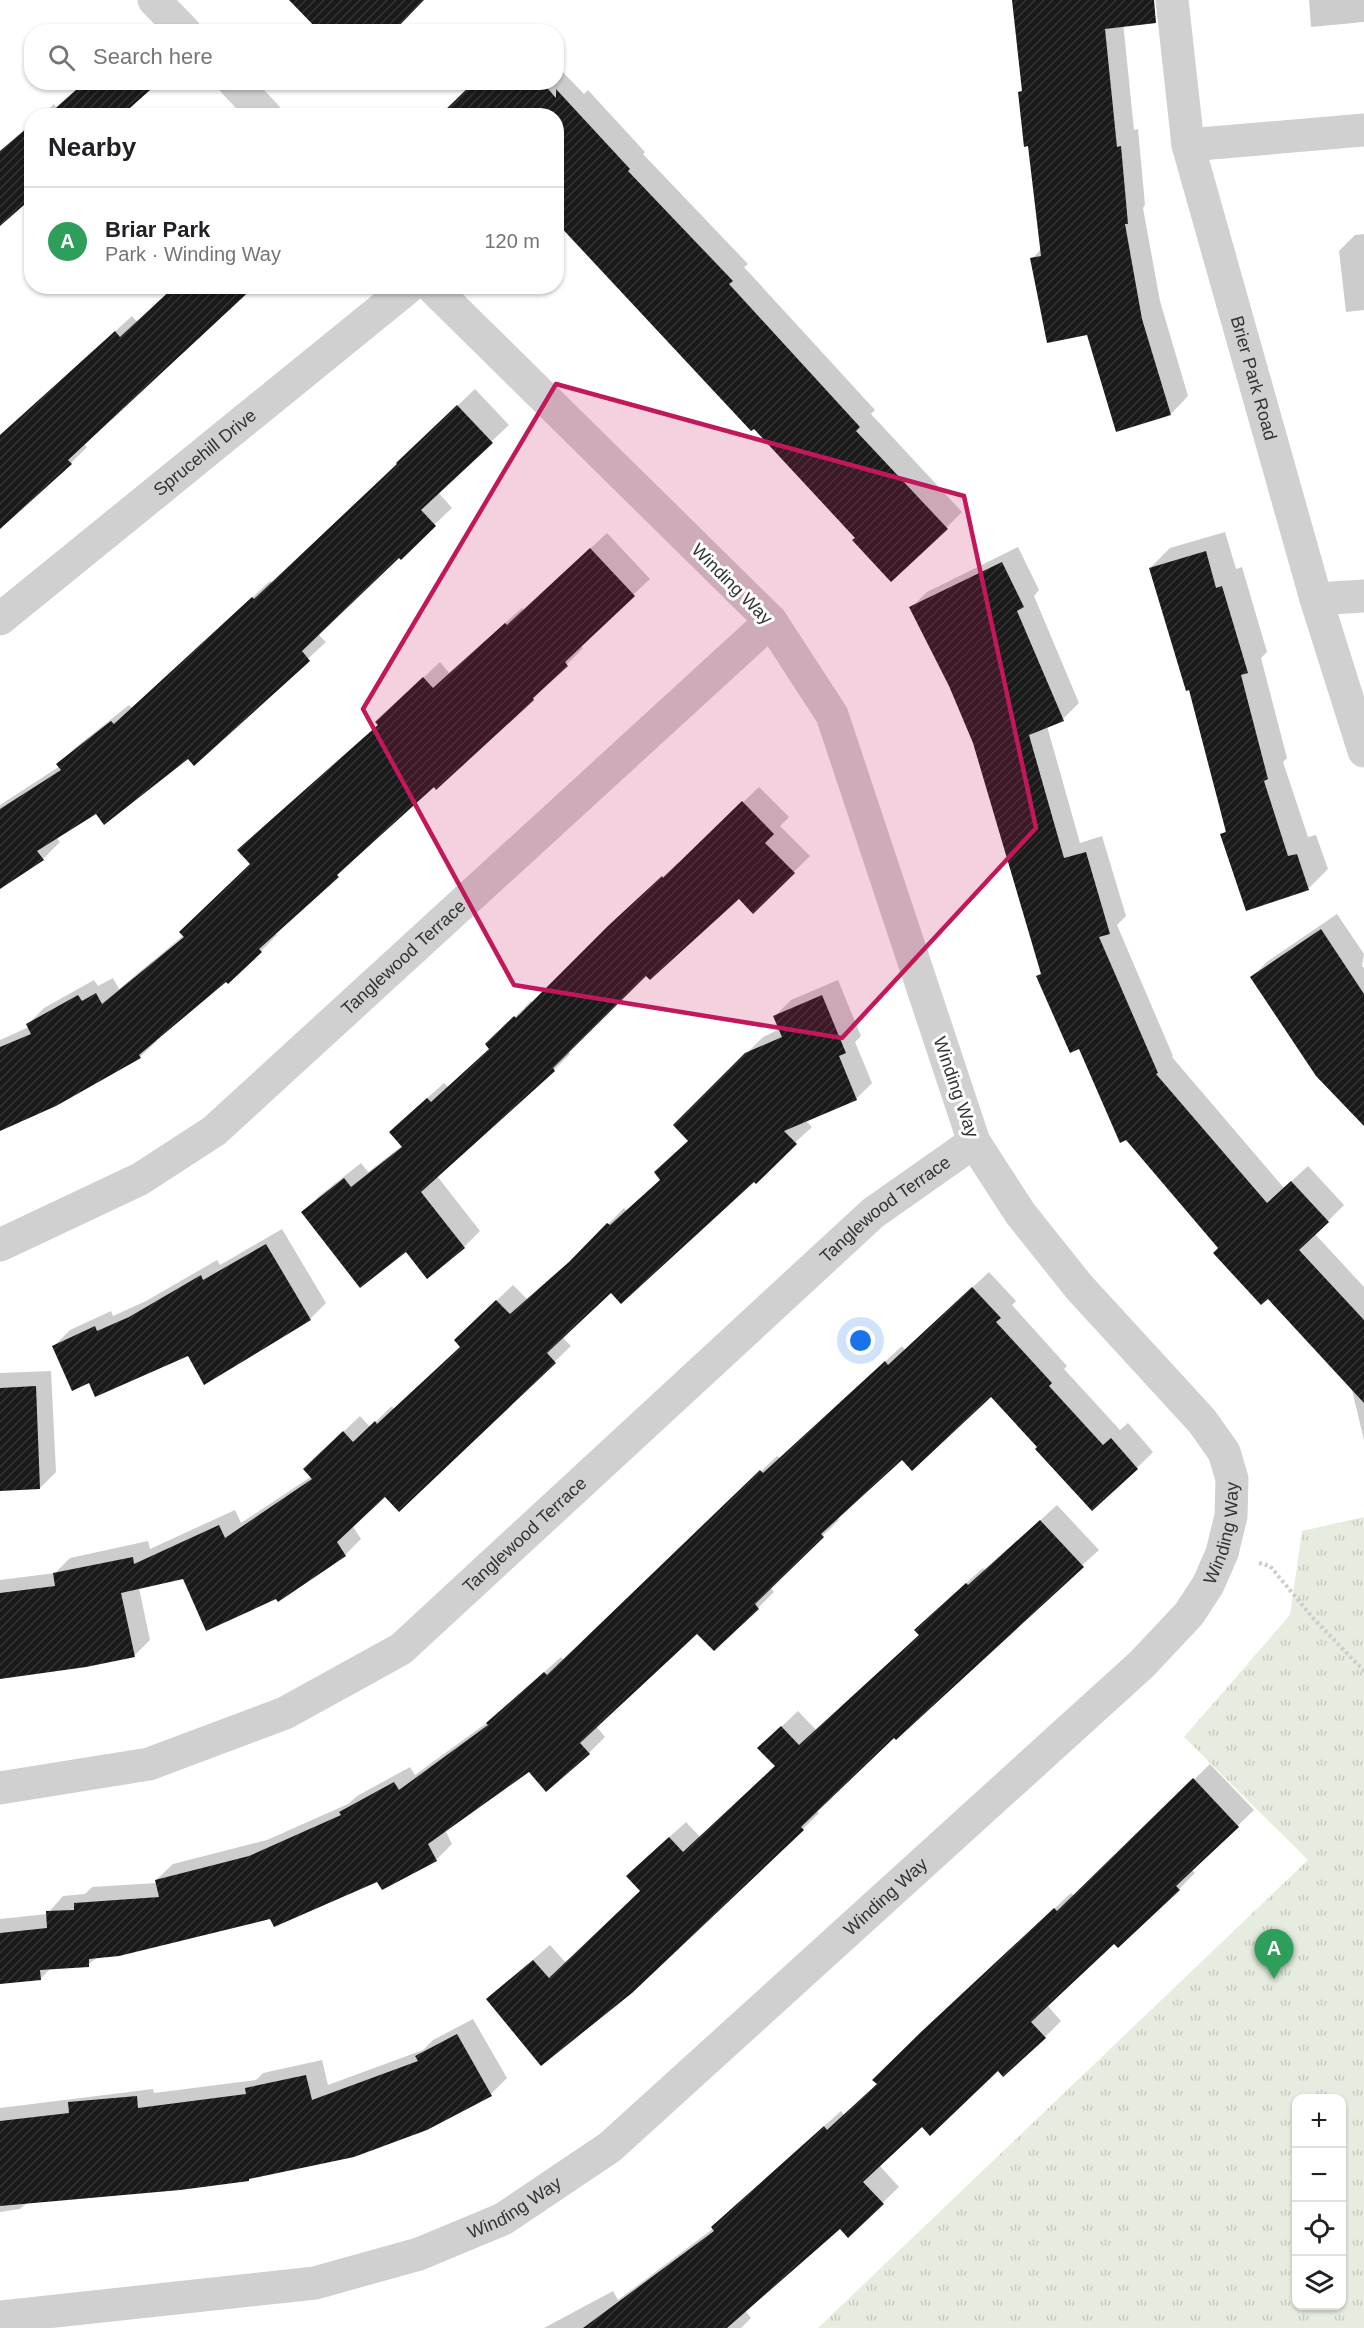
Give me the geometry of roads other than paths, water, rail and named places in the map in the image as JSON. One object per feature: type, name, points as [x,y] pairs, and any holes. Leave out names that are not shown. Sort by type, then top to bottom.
[{"type":"street","points":[[154,0],[177,24]]},
{"type":"street","name":"Brier Park Road","points":[[1172,0],[1188,145],[1316,599],[1364,751]]},
{"type":"street","points":[[242,90],[258,108]]},
{"type":"street","points":[[1188,145],[1364,130]]},
{"type":"street","name":"Sprucehill Drive","points":[[0,619],[400,294]]},
{"type":"street","name":"Winding Way","points":[[0,2317],[315,2283],[419,2254],[503,2219],[610,2147],[1142,1664],[1190,1614],[1208,1585],[1222,1553],[1231,1516],[1232,1479],[1224,1452],[1202,1421],[1079,1287],[1020,1213],[974,1142],[832,715],[771,621],[439,294]]},
{"type":"street","points":[[1316,599],[1364,596]]},
{"type":"street","name":"Tanglewood Terrace","points":[[0,1245],[140,1179],[214,1131],[771,621]]},
{"type":"street","name":"Tanglewood Terrace","points":[[0,1788],[149,1764],[285,1713],[401,1649],[873,1213],[974,1142]]},
{"type":"place","name":"Briar Park","points":[[1274,1979]]}]
